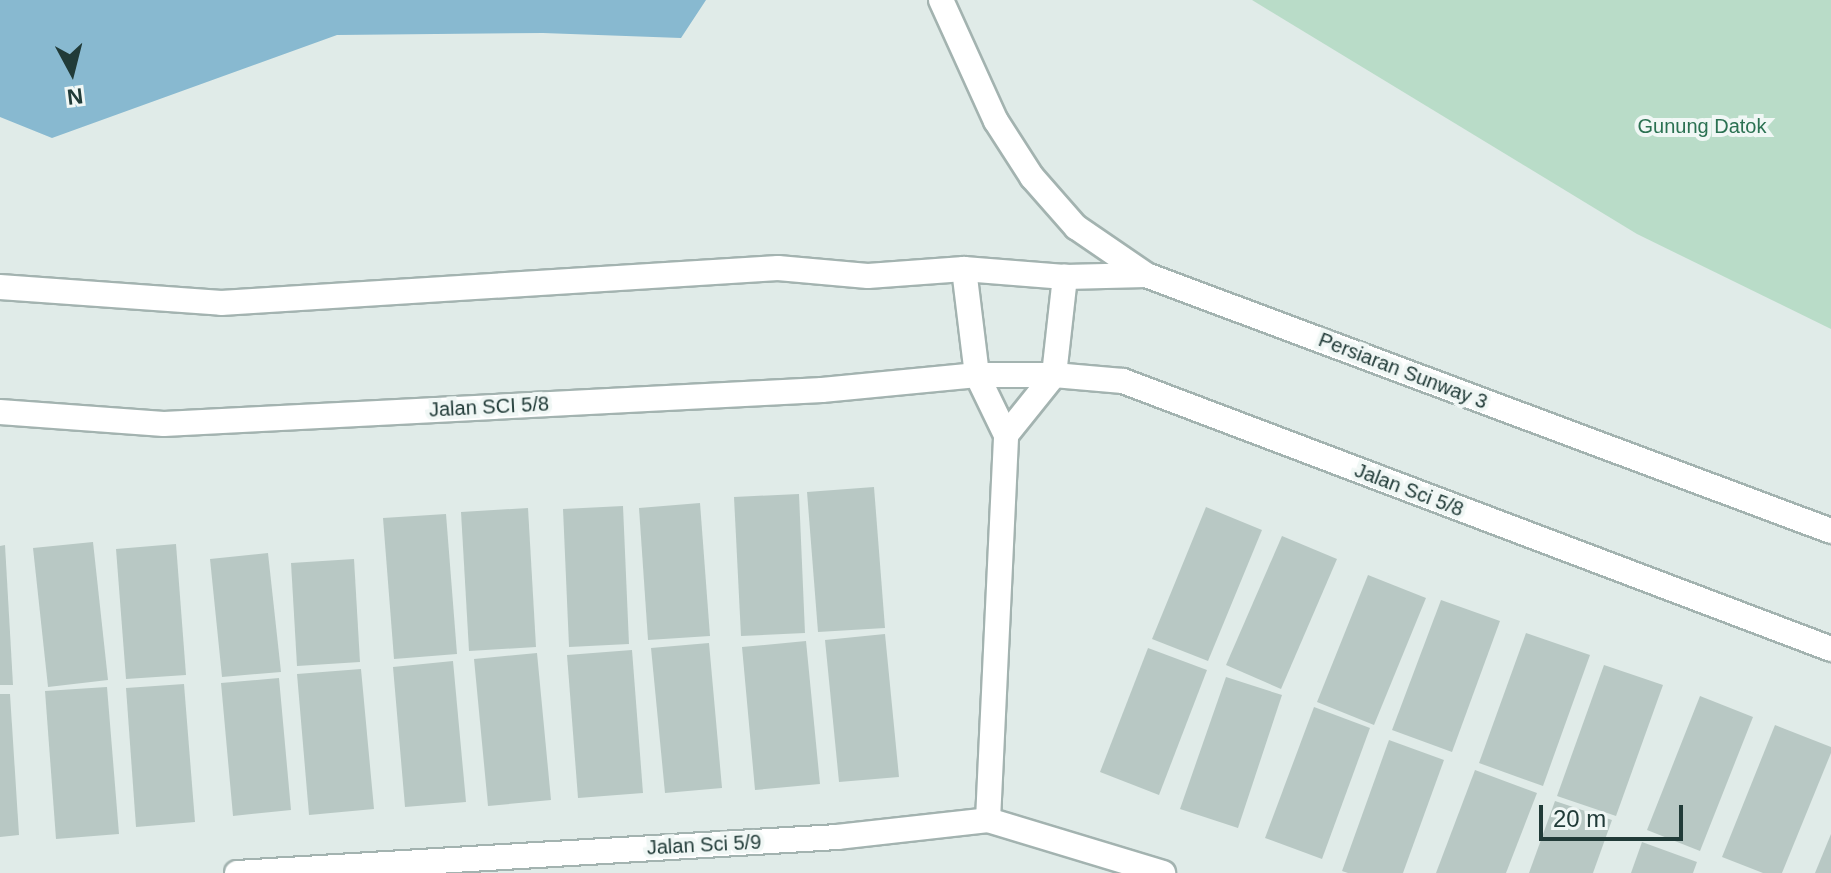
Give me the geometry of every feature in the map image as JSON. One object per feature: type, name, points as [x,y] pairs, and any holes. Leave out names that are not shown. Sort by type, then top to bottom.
[{"type":"street","points":[[941,0],[996,121],[1032,177],[1076,227],[1146,275]]},
{"type":"street","name":"Persiaran Sunway 3","points":[[0,287],[221,303],[778,268],[868,276],[964,269],[1065,277],[1146,275],[1831,531]]},
{"type":"street","points":[[964,269],[977,375],[1006,435],[988,820]]},
{"type":"street","points":[[1006,435],[1054,375],[1065,277]]},
{"type":"street","name":"Jalan Sci 5/8","points":[[977,375],[1054,375],[1123,381],[1831,649]]},
{"type":"street","name":"Jalan SCI 5/8","points":[[0,412],[164,424],[822,390],[977,375]]},
{"type":"street","name":"Jalan Sci 5/9","points":[[237,873],[837,837],[988,820],[1163,873]]},
{"type":"green space","name":"Gunung Datok","points":[[1252,0],[1831,0],[1831,329],[1637,234]]},
{"type":"water","points":[[0,0],[706,0],[681,38],[543,33],[337,35],[52,138],[0,117]]},
{"type":"building","points":[[874,487],[885,628],[818,632],[807,492]]},
{"type":"building","points":[[799,494],[805,633],[741,636],[734,497]]},
{"type":"building","points":[[700,503],[710,636],[648,640],[639,508]]},
{"type":"building","points":[[623,506],[629,644],[569,647],[563,509]]},
{"type":"building","points":[[1206,507],[1262,530],[1208,661],[1152,639]]},
{"type":"building","points":[[528,508],[536,647],[469,651],[461,512]]},
{"type":"building","points":[[446,514],[457,654],[394,659],[383,518]]},
{"type":"building","points":[[1282,536],[1337,559],[1281,689],[1226,665]]},
{"type":"building","points":[[93,542],[108,680],[48,687],[33,548]]},
{"type":"building","points":[[176,544],[186,675],[126,679],[116,549]]},
{"type":"building","points":[[5,545],[13,685],[0,685],[0,546]]},
{"type":"building","points":[[268,553],[281,672],[222,677],[210,559]]},
{"type":"building","points":[[354,559],[360,662],[297,666],[291,563]]},
{"type":"building","points":[[1368,575],[1426,598],[1374,725],[1317,702]]},
{"type":"building","points":[[1441,600],[1500,621],[1452,752],[1392,730]]},
{"type":"building","points":[[1526,633],[1590,655],[1543,786],[1479,763]]},
{"type":"building","points":[[885,634],[899,777],[839,782],[825,640]]},
{"type":"building","points":[[806,641],[820,784],[755,790],[742,647]]},
{"type":"building","points":[[709,643],[722,788],[665,793],[651,648]]},
{"type":"building","points":[[1148,648],[1207,670],[1159,795],[1100,772]]},
{"type":"building","points":[[632,650],[643,793],[578,798],[567,655]]},
{"type":"building","points":[[537,653],[551,800],[488,806],[474,659]]},
{"type":"building","points":[[453,661],[466,802],[405,807],[393,667]]},
{"type":"building","points":[[1604,665],[1663,685],[1616,816],[1557,796]]},
{"type":"building","points":[[361,669],[374,809],[309,815],[297,674]]},
{"type":"building","points":[[1226,677],[1282,695],[1238,828],[1180,809]]},
{"type":"building","points":[[279,678],[291,810],[233,816],[221,683]]},
{"type":"building","points":[[184,684],[195,822],[136,827],[126,688]]},
{"type":"building","points":[[107,687],[119,834],[56,839],[45,691]]},
{"type":"building","points":[[0,694],[10,694],[19,835],[0,837]]},
{"type":"building","points":[[1700,696],[1753,717],[1700,851],[1647,830]]},
{"type":"building","points":[[1314,707],[1370,728],[1322,859],[1265,838]]},
{"type":"building","points":[[1775,725],[1831,747],[1831,753],[1782,873],[1763,873],[1722,857]]},
{"type":"building","points":[[1389,740],[1444,760],[1403,873],[1342,871]]},
{"type":"building","points":[[1475,770],[1537,793],[1506,873],[1436,873]]},
{"type":"building","points":[[1555,801],[1612,820],[1593,873],[1529,873]]},
{"type":"building","points":[[1831,834],[1831,873],[1815,873]]},
{"type":"building","points":[[1642,842],[1697,862],[1693,873],[1631,873]]}]
